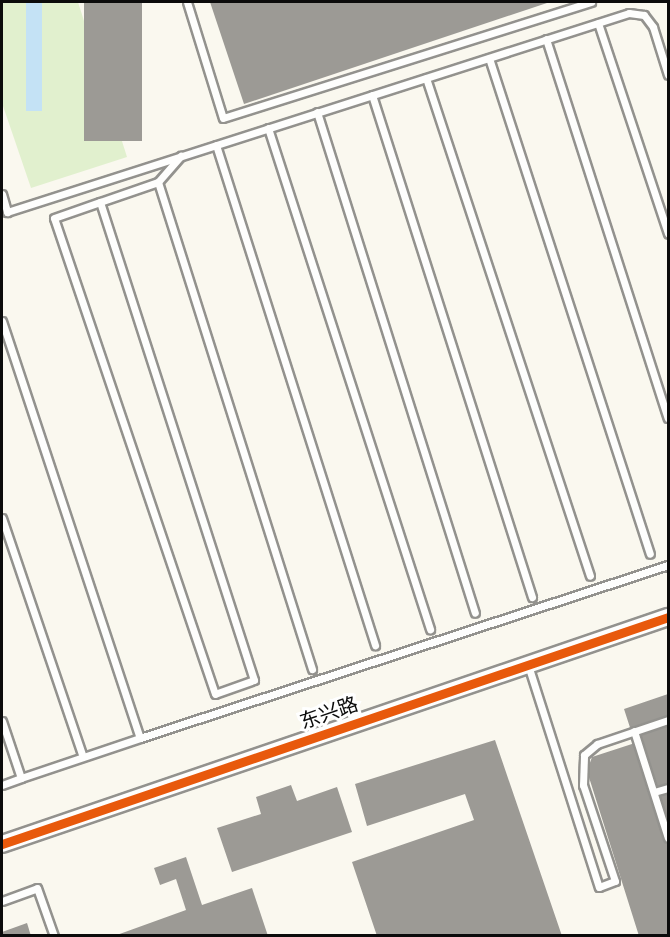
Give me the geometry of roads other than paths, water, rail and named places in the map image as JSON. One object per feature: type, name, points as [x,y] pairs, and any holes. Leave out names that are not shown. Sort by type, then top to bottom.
[{"type":"street","name":"东兴路","points":[[2,844],[669,617]]},
{"type":"lane","points":[[187,2],[223,118],[591,2]]},
{"type":"lane","points":[[2,194],[7,212],[629,13],[644,15],[669,75]]},
{"type":"lane","points":[[598,23],[669,234]]},
{"type":"lane","points":[[546,39],[669,418]]},
{"type":"lane","points":[[489,58],[650,554]]},
{"type":"lane","points":[[426,78],[590,576]]},
{"type":"lane","points":[[372,95],[532,597]]},
{"type":"lane","points":[[317,112],[475,613]]},
{"type":"lane","points":[[268,128],[430,628]]},
{"type":"lane","points":[[216,145],[375,645]]},
{"type":"lane","points":[[100,202],[254,680],[215,694],[54,218],[100,202],[158,182],[181,156]]},
{"type":"lane","points":[[158,182],[312,669]]},
{"type":"lane","points":[[2,321],[140,738]]},
{"type":"lane","points":[[2,518],[83,757]]},
{"type":"lane","points":[[2,785],[669,565]]},
{"type":"lane","points":[[528,665],[599,887],[615,881],[580,765],[597,744],[669,720]]},
{"type":"lane","points":[[2,721],[21,778]]},
{"type":"lane","points":[[634,731],[669,838]]},
{"type":"lane","points":[[654,792],[669,788]]},
{"type":"lane","points":[[2,901],[37,888],[54,936]]},
{"type":"water","points":[[26,2],[42,2],[42,111],[26,111]]}]
